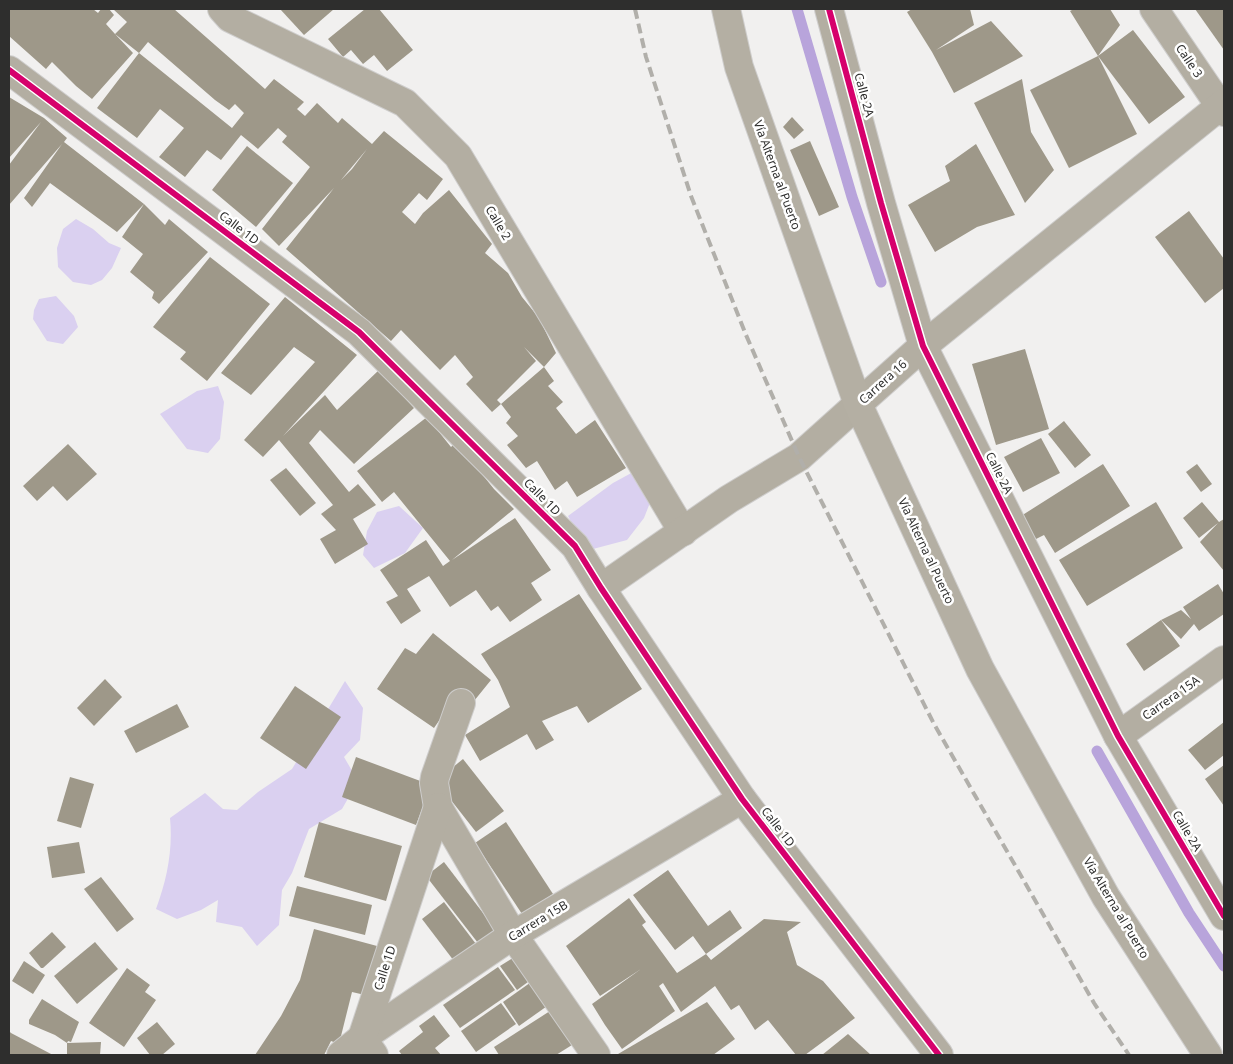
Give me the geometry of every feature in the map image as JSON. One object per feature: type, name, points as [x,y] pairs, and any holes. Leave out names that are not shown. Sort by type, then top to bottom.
[{"type":"main road","name":"Vía Alterna al Puerto","points":[[726,9],[739,67],[858,404],[980,669],[1106,897],[1208,1055]]},
{"type":"street","name":"Calle 2","points":[[222,9],[230,18],[405,103],[458,156],[683,532]]},
{"type":"street","name":"Calle 2A","points":[[829,9],[918,350],[1118,736],[1224,916]]},
{"type":"street","name":"Calle 3","points":[[1154,9],[1223,107]]},
{"type":"street","name":"Calle 1D","points":[[9,70],[359,332],[575,546],[742,799],[939,1055]]},
{"type":"street","name":"Carrera 16","points":[[601,588],[730,499],[799,457],[918,350],[1223,107]]},
{"type":"street","name":"Carrera 15A","points":[[1118,736],[1224,660]]},
{"type":"street","points":[[461,703],[435,777],[438,807],[513,935],[596,1055]]},
{"type":"street","name":"Carrera 15B","points":[[340,1055],[368,1047],[513,935],[742,799]]},
{"type":"street","name":"Calle 1D","points":[[368,1047],[438,807]]},
{"type":"shaded area","points":[[76,219],[93,229],[109,243],[121,248],[112,268],[102,280],[91,285],[73,282],[58,267],[57,248],[63,229]]},
{"type":"shaded area","points":[[56,296],[74,316],[78,327],[63,344],[47,341],[33,319],[34,310],[39,299]]},
{"type":"shaded area","points":[[218,386],[224,402],[220,439],[208,453],[187,449],[160,414],[197,391]]},
{"type":"shaded area","points":[[635,471],[653,495],[644,518],[627,540],[593,549],[576,531],[568,516],[613,483]]},
{"type":"shaded area","points":[[399,506],[423,528],[405,553],[374,568],[363,555],[367,531],[377,512]]},
{"type":"shaded area","points":[[345,681],[363,708],[360,740],[344,757],[358,781],[342,809],[309,829],[292,873],[282,890],[279,925],[257,946],[242,927],[216,922],[218,900],[201,910],[177,919],[156,909],[168,864],[171,842],[170,818],[205,793],[223,809],[237,810],[258,792],[292,769]]},
{"type":"building","points":[[9,9],[93,9],[98,13],[101,9],[109,9],[114,15],[106,24],[133,53],[92,99],[52,62],[46,69],[9,36]]},
{"type":"building","points":[[113,9],[174,9],[265,89],[274,79],[304,102],[297,109],[305,116],[317,103],[338,123],[342,118],[372,144],[384,131],[443,179],[427,200],[419,193],[402,212],[415,224],[423,213],[449,190],[492,244],[485,253],[508,273],[522,297],[539,318],[556,353],[544,367],[524,347],[536,361],[497,400],[501,404],[492,412],[466,384],[473,377],[455,355],[440,370],[401,330],[391,341],[286,249],[334,188],[279,246],[262,229],[310,167],[282,142],[287,136],[278,128],[258,149],[241,135],[221,160],[207,150],[185,177],[159,157],[184,128],[160,109],[137,138],[97,108],[139,53],[115,34],[127,22]],"holes":[[[148,42],[215,100],[229,110],[235,104],[244,113],[232,128],[139,53]],[[367,149],[352,169],[341,180]]]},
{"type":"building","points":[[280,9],[334,9],[304,35]]},
{"type":"building","points":[[365,9],[379,9],[413,50],[387,71],[374,55],[363,64],[351,50],[343,57],[328,39]]},
{"type":"building","points":[[912,9],[970,9],[974,25],[936,50],[991,21],[1023,56],[954,93],[932,52],[907,12]]},
{"type":"building","points":[[1074,9],[1110,9],[1120,25],[1098,56],[1070,11]]},
{"type":"building","points":[[1195,9],[1224,9],[1224,50]]},
{"type":"building","points":[[1133,30],[1185,97],[1149,124],[1098,56]]},
{"type":"building","points":[[1098,56],[1137,134],[1069,168],[1030,90]]},
{"type":"building","points":[[1022,79],[1031,132],[1054,170],[1025,203],[974,103]]},
{"type":"building","points":[[9,97],[44,118],[67,138],[64,142],[144,204],[117,232],[50,183],[32,207],[24,198],[62,144],[9,205],[9,165],[41,122],[9,158]]},
{"type":"building","points":[[792,117],[804,130],[794,139],[783,127]]},
{"type":"building","points":[[810,141],[839,207],[819,216],[790,150]]},
{"type":"building","points":[[976,144],[1015,215],[977,227],[935,252],[908,205],[950,181],[945,166]]},
{"type":"building","points":[[247,146],[293,183],[256,227],[212,190]]},
{"type":"building","points":[[144,204],[165,225],[169,219],[208,252],[159,304],[152,298],[154,292],[130,272],[143,254],[122,237]]},
{"type":"building","points":[[1189,211],[1224,259],[1224,288],[1205,303],[1155,237]]},
{"type":"building","points":[[210,257],[270,304],[207,381],[180,359],[186,352],[153,327]]},
{"type":"building","points":[[285,297],[357,355],[283,436],[325,395],[337,410],[379,370],[414,408],[354,464],[320,430],[309,443],[349,492],[358,484],[376,505],[353,519],[368,544],[335,564],[320,539],[336,530],[321,514],[333,505],[279,440],[263,457],[244,440],[315,362],[294,347],[251,395],[221,373]]},
{"type":"building","points":[[1025,349],[1049,429],[996,445],[972,364]]},
{"type":"building","points":[[544,367],[554,381],[548,386],[563,402],[556,408],[576,434],[595,420],[626,468],[577,497],[567,481],[555,490],[537,461],[526,468],[507,445],[518,436],[506,423],[511,417],[501,404]]},
{"type":"building","points":[[427,417],[451,447],[456,442],[494,489],[514,509],[452,560],[515,518],[551,570],[531,583],[542,600],[510,622],[498,606],[491,611],[476,590],[450,607],[429,576],[407,589],[421,611],[401,624],[386,602],[398,596],[380,570],[426,540],[443,566],[450,561],[394,492],[382,502],[357,471]]},
{"type":"building","points":[[1064,421],[1091,455],[1075,468],[1048,434]]},
{"type":"building","points":[[1041,438],[1060,473],[1023,492],[1004,457]]},
{"type":"building","points":[[68,444],[97,474],[67,501],[53,486],[37,501],[23,486]]},
{"type":"building","points":[[1103,464],[1130,506],[1055,553],[1044,535],[1036,539],[1021,516]]},
{"type":"building","points":[[1197,464],[1212,484],[1201,492],[1186,472]]},
{"type":"building","points":[[286,468],[316,503],[300,516],[270,480]]},
{"type":"building","points":[[1156,502],[1183,548],[1087,606],[1059,560]]},
{"type":"building","points":[[1202,502],[1219,522],[1224,519],[1224,571],[1200,542],[1218,523],[1199,538],[1183,518]]},
{"type":"building","points":[[1218,584],[1224,594],[1224,614],[1199,631],[1194,624],[1181,639],[1161,620],[1181,610],[1191,619],[1183,607]]},
{"type":"building","points":[[579,594],[642,689],[588,723],[577,706],[542,721],[554,740],[536,750],[527,734],[480,761],[465,735],[510,707],[498,680],[481,654]]},
{"type":"building","points":[[1161,620],[1180,646],[1144,671],[1126,644]]},
{"type":"building","points":[[433,633],[491,680],[474,701],[460,690],[434,728],[377,689],[405,648],[416,654]]},
{"type":"building","points":[[105,679],[122,697],[94,726],[77,708]]},
{"type":"building","points":[[295,686],[341,717],[306,769],[260,738]]},
{"type":"building","points":[[177,704],[189,727],[136,753],[124,731]]},
{"type":"building","points":[[1224,722],[1224,755],[1205,770],[1188,750]]},
{"type":"building","points":[[356,757],[431,785],[416,825],[342,797]]},
{"type":"building","points":[[463,759],[504,811],[476,832],[436,781]]},
{"type":"building","points":[[1224,765],[1224,806],[1205,779]]},
{"type":"building","points":[[70,777],[94,784],[81,828],[57,821]]},
{"type":"building","points":[[319,822],[402,846],[386,901],[304,877]]},
{"type":"building","points":[[506,822],[553,894],[522,914],[475,843]]},
{"type":"building","points":[[79,842],[85,873],[52,878],[47,847]]},
{"type":"building","points":[[444,862],[496,930],[478,943],[426,876]]},
{"type":"building","points":[[668,870],[708,926],[730,910],[742,928],[706,954],[693,936],[675,950],[633,895]]},
{"type":"building","points":[[101,877],[134,919],[117,932],[84,889]]},
{"type":"building","points":[[297,886],[372,905],[365,935],[289,916]]},
{"type":"building","points":[[629,898],[646,922],[642,925],[677,973],[706,954],[711,960],[764,919],[801,922],[787,932],[797,965],[823,981],[855,1018],[805,1055],[796,1055],[768,1020],[755,1030],[739,1005],[731,1010],[715,986],[681,1012],[663,983],[659,986],[675,1011],[622,1049],[592,1004],[641,969],[600,996],[566,946]]},
{"type":"building","points":[[444,902],[476,944],[454,961],[422,919]]},
{"type":"building","points":[[314,929],[377,946],[365,995],[352,992],[339,1044],[331,1041],[324,1055],[255,1055],[281,1016],[300,980]]},
{"type":"building","points":[[52,932],[66,947],[41,968],[29,953]]},
{"type":"building","points":[[95,942],[118,969],[77,1004],[54,976]]},
{"type":"building","points":[[516,956],[532,979],[517,990],[500,966]]},
{"type":"building","points":[[24,961],[45,975],[33,994],[12,981]]},
{"type":"building","points":[[498,967],[515,990],[460,1028],[443,1005]]},
{"type":"building","points":[[127,968],[150,985],[145,992],[156,1000],[124,1047],[89,1023]]},
{"type":"building","points":[[534,980],[550,1004],[519,1026],[503,1002]]},
{"type":"building","points":[[42,999],[79,1022],[71,1042],[68,1041],[67,1043],[55,1035],[29,1024],[29,1020]]},
{"type":"building","points":[[707,1002],[735,1039],[713,1055],[618,1054]]},
{"type":"building","points":[[501,1003],[516,1024],[476,1052],[461,1031]]},
{"type":"building","points":[[550,1011],[572,1045],[556,1055],[499,1055],[494,1047]]},
{"type":"building","points":[[434,1015],[450,1036],[435,1048],[441,1055],[402,1055],[399,1051],[423,1032],[419,1026]]},
{"type":"building","points":[[157,1022],[175,1044],[162,1055],[150,1055],[137,1038]]},
{"type":"building","points":[[9,1031],[11,1033],[53,1055],[9,1055]]},
{"type":"building","points":[[848,1034],[871,1055],[822,1055]]},
{"type":"building","points":[[101,1042],[100,1055],[67,1055],[67,1043]]},
{"type":"waterway","points":[[797,9],[852,197],[881,282]]},
{"type":"waterway","points":[[1097,751],[1189,913],[1224,966]]},
{"type":"railway","points":[[635,9],[646,57],[691,196],[746,335],[799,457],[934,724],[1094,1003],[1129,1055]]},
{"type":"cycle path","points":[[829,9],[881,203],[923,346],[1118,736],[1224,916]]},
{"type":"cycle path","points":[[9,70],[359,332],[575,546],[742,799],[939,1055]]}]
